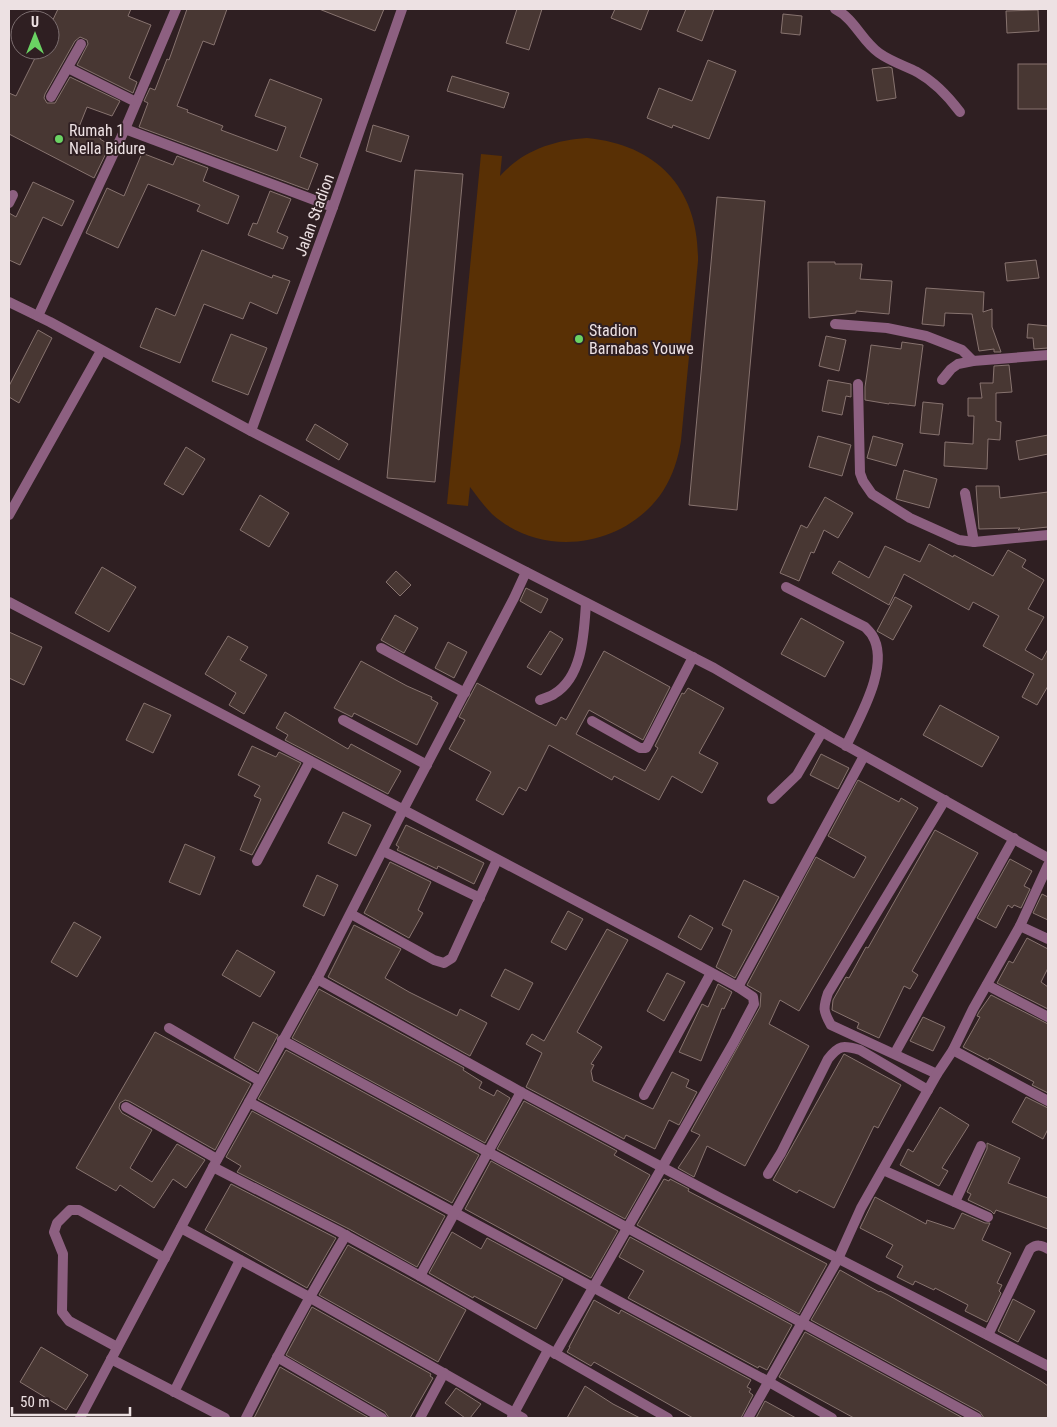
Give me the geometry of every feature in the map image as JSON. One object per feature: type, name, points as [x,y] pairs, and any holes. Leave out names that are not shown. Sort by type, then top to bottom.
[{"type":"street","points":[[38,316],[125,129],[176,9]]},
{"type":"street","name":"Jalan Stadion","points":[[251,431],[333,207],[402,9]]},
{"type":"street","points":[[835,9],[845,14],[868,43],[880,54],[919,73],[934,83],[960,112]]},
{"type":"street","points":[[51,97],[81,44]]},
{"type":"street","points":[[68,68],[136,102]]},
{"type":"street","points":[[125,129],[333,207]]},
{"type":"street","points":[[9,302],[251,431],[714,668],[846,746],[1048,858]]},
{"type":"street","points":[[835,324],[887,328],[926,336],[962,350],[973,361]]},
{"type":"street","points":[[9,515],[101,351]]},
{"type":"street","points":[[942,380],[958,364],[1048,354]]},
{"type":"street","points":[[858,384],[860,473],[872,494],[910,518],[959,540],[974,542],[1048,536]]},
{"type":"street","points":[[965,493],[974,542]]},
{"type":"street","points":[[80,1418],[215,1163],[282,1040],[318,979],[526,572]]},
{"type":"street","points":[[786,586],[865,627],[873,636],[877,648],[878,664],[875,680],[846,746]]},
{"type":"street","points":[[9,602],[711,973],[753,997],[754,1004],[663,1167],[552,1352],[517,1417],[444,1373],[309,1297],[181,1228]]},
{"type":"street","points":[[540,700],[556,693],[570,677],[579,659],[584,640],[586,603]]},
{"type":"street","points":[[381,648],[465,693]]},
{"type":"street","points":[[592,721],[640,748],[646,748],[693,657]]},
{"type":"street","points":[[343,720],[427,765]]},
{"type":"street","points":[[772,799],[797,775],[822,732]]},
{"type":"street","points":[[738,988],[864,756]]},
{"type":"street","points":[[257,860],[310,761]]},
{"type":"street","points":[[937,1074],[831,1025],[824,1005],[828,993],[945,800]]},
{"type":"street","points":[[895,1053],[1014,838]]},
{"type":"street","points":[[383,851],[480,898]]},
{"type":"street","points":[[351,914],[434,960],[444,963],[452,958],[498,860]]},
{"type":"street","points":[[748,1418],[838,1259],[862,1208],[883,1170],[937,1074],[953,1050],[1020,926],[1048,865]]},
{"type":"street","points":[[1020,926],[1048,939]]},
{"type":"street","points":[[644,1095],[711,973]]},
{"type":"street","points":[[318,979],[521,1092],[838,1259],[1048,1366]]},
{"type":"street","points":[[987,985],[1048,1017]]},
{"type":"street","points":[[169,1028],[260,1081]]},
{"type":"street","points":[[282,1040],[977,1418]]},
{"type":"street","points":[[768,1174],[781,1153],[828,1059],[836,1049],[850,1047],[860,1050],[928,1090]]},
{"type":"street","points":[[953,1050],[1048,1101]]},
{"type":"street","points":[[420,1276],[521,1092]]},
{"type":"street","points":[[249,1102],[769,1382],[832,1418]]},
{"type":"street","points":[[126,1107],[215,1163],[420,1276],[668,1418]]},
{"type":"street","points":[[955,1202],[981,1146]]},
{"type":"street","points":[[883,1170],[988,1217]]},
{"type":"street","points":[[117,1347],[69,1321],[62,1312],[63,1254],[54,1232],[57,1223],[70,1210],[78,1210],[165,1258]]},
{"type":"street","points":[[246,1418],[309,1297],[346,1235]]},
{"type":"street","points":[[988,1335],[1030,1250],[1036,1246],[1048,1249]]},
{"type":"street","points":[[174,1392],[240,1260]]},
{"type":"street","points":[[277,1357],[382,1418]]},
{"type":"street","points":[[111,1359],[224,1418]]},
{"type":"street","points":[[420,1418],[444,1373]]},
{"type":"shaded area","points":[[587,138],[612,142],[634,150],[654,161],[669,175],[682,192],[691,212],[696,235],[698,261],[681,441],[677,461],[670,479],[663,491],[647,510],[628,525],[606,535],[583,541],[559,542],[535,538],[512,529],[492,514],[470,487],[468,506],[447,504],[481,154],[502,156],[500,176],[518,160],[539,148],[563,141]]},
{"type":"building","points":[[131,9],[128,16],[151,25],[129,78],[137,82],[133,93],[77,65],[88,44],[87,40],[80,37],[75,41],[45,94],[44,98],[47,103],[55,103],[70,77],[120,101],[112,116],[87,107],[79,127],[101,136],[100,139],[110,145],[94,178],[9,134],[9,93],[16,96],[34,60],[60,60],[60,10],[58,10]]},
{"type":"building","points":[[187,9],[227,9],[214,45],[203,41],[177,106],[188,110],[187,112],[223,126],[221,130],[277,151],[286,127],[255,116],[270,79],[322,99],[300,157],[318,164],[308,190],[139,127],[148,103],[144,101],[150,88],[155,90],[167,59],[169,60]]},
{"type":"building","points":[[319,9],[384,9],[375,31]]},
{"type":"building","points":[[517,9],[542,9],[529,50],[506,43]]},
{"type":"building","points":[[615,9],[649,9],[641,30],[611,18]]},
{"type":"building","points":[[686,9],[714,9],[702,41],[677,31]]},
{"type":"building","points":[[1038,10],[1039,31],[1007,33],[1006,11]]},
{"type":"building","points":[[783,14],[802,16],[800,35],[781,33]]},
{"type":"building","points":[[708,60],[736,71],[709,139],[673,125],[672,128],[647,118],[659,88],[692,101]]},
{"type":"building","points":[[1018,64],[1048,64],[1048,109],[1018,109]]},
{"type":"building","points":[[892,68],[896,98],[877,101],[872,69]]},
{"type":"building","points":[[452,76],[509,93],[504,108],[447,91]]},
{"type":"building","points":[[373,125],[409,136],[401,162],[366,151]]},
{"type":"building","points":[[142,153],[173,165],[177,156],[208,168],[203,181],[239,196],[228,224],[197,211],[200,205],[148,184],[118,248],[86,233],[107,188],[124,196]]},
{"type":"building","points":[[415,170],[463,174],[435,482],[387,478]]},
{"type":"building","points":[[33,182],[74,201],[62,226],[43,217],[20,265],[9,260],[9,213],[16,217]]},
{"type":"building","points":[[270,191],[291,199],[277,232],[288,237],[283,249],[248,235],[253,223],[257,224]]},
{"type":"building","points":[[717,197],[765,201],[737,510],[689,505]]},
{"type":"building","points":[[202,250],[272,278],[273,275],[290,281],[277,314],[250,302],[243,319],[204,304],[180,363],[140,347],[156,308],[175,316]]},
{"type":"building","points":[[1036,260],[1039,278],[1007,281],[1005,263]]},
{"type":"building","points":[[808,262],[862,264],[860,279],[892,281],[889,314],[856,311],[856,313],[809,318]]},
{"type":"building","points":[[926,288],[984,292],[983,312],[992,309],[992,327],[1001,352],[994,352],[994,349],[979,351],[972,314],[945,313],[944,326],[922,324]]},
{"type":"building","points":[[1028,324],[1048,326],[1048,348],[1034,349],[1033,338],[1027,338]]},
{"type":"building","points":[[38,330],[52,338],[19,403],[9,397],[9,386]]},
{"type":"building","points":[[231,334],[267,348],[248,395],[212,381]]},
{"type":"building","points":[[826,336],[846,340],[839,371],[819,366]]},
{"type":"building","points":[[902,342],[923,345],[915,406],[865,400],[871,345],[901,349]]},
{"type":"building","points":[[1009,365],[1012,392],[996,393],[996,421],[1001,422],[1000,440],[988,439],[987,469],[944,466],[945,442],[973,444],[974,416],[968,416],[968,398],[982,398],[980,383],[993,383],[994,366]]},
{"type":"building","points":[[828,380],[851,384],[851,397],[846,396],[842,415],[822,411]]},
{"type":"building","points":[[923,402],[943,404],[939,435],[920,433]]},
{"type":"building","points":[[315,424],[348,444],[339,460],[306,440]]},
{"type":"building","points":[[1048,435],[1048,454],[1019,460],[1016,441]]},
{"type":"building","points":[[818,436],[851,445],[842,476],[809,467]]},
{"type":"building","points":[[873,436],[903,444],[896,466],[867,458]]},
{"type":"building","points":[[186,447],[205,459],[183,495],[164,484]]},
{"type":"building","points":[[904,470],[937,479],[929,508],[896,499]]},
{"type":"building","points":[[976,486],[999,486],[1000,498],[1048,492],[1048,527],[1018,530],[1020,528],[979,529]]},
{"type":"building","points":[[260,495],[289,513],[269,547],[240,530]]},
{"type":"building","points":[[825,497],[853,513],[838,538],[824,530],[814,553],[811,552],[799,581],[780,573],[801,525],[807,528]]},
{"type":"building","points":[[929,544],[993,576],[1008,550],[1026,560],[1022,567],[1044,580],[1028,609],[1044,617],[1025,650],[1042,660],[1048,649],[1048,686],[1037,705],[1022,697],[1034,674],[983,646],[999,616],[973,602],[969,610],[904,574],[889,605],[832,573],[839,561],[869,578],[885,546],[920,562]]},
{"type":"building","points":[[102,567],[136,587],[109,632],[75,613]]},
{"type":"building","points":[[396,571],[411,585],[400,596],[386,582]]},
{"type":"building","points":[[526,588],[548,599],[541,613],[520,601]]},
{"type":"building","points":[[895,597],[912,606],[893,640],[877,631]]},
{"type":"building","points":[[395,615],[418,628],[404,653],[381,640]]},
{"type":"building","points":[[801,618],[844,642],[825,677],[781,654]]},
{"type":"building","points":[[550,631],[563,639],[541,675],[527,667]]},
{"type":"building","points":[[9,632],[42,647],[24,685],[9,678]]},
{"type":"building","points":[[228,636],[248,647],[240,660],[267,675],[244,714],[229,705],[236,693],[205,674]]},
{"type":"building","points":[[448,642],[467,652],[454,678],[435,668]]},
{"type":"building","points":[[604,651],[670,687],[643,740],[589,710],[576,734],[645,771],[658,748],[655,746],[682,693],[684,694],[688,688],[724,708],[699,753],[718,763],[702,793],[672,776],[659,800],[614,776],[612,780],[549,745],[526,791],[519,787],[503,815],[476,800],[491,772],[449,749],[465,720],[459,717],[477,683],[556,726],[561,717],[566,720]]},
{"type":"building","points":[[361,661],[432,697],[431,699],[438,703],[417,745],[354,713],[352,717],[334,708]]},
{"type":"building","points":[[144,703],[171,715],[153,753],[126,740]]},
{"type":"building","points":[[940,705],[999,737],[982,767],[923,735]]},
{"type":"building","points":[[285,712],[348,749],[351,744],[401,771],[388,794],[285,740],[288,735],[276,728]]},
{"type":"building","points":[[252,746],[276,757],[279,752],[301,763],[252,855],[240,850],[261,799],[254,796],[260,786],[238,775]]},
{"type":"building","points":[[821,754],[849,768],[838,789],[810,775]]},
{"type":"building","points":[[858,780],[899,802],[901,798],[918,808],[799,1011],[780,1000],[769,1024],[809,1046],[745,1166],[707,1146],[694,1177],[678,1168],[700,1135],[691,1131],[760,1007],[761,993],[747,985],[816,857],[854,878],[866,857],[828,836]]},
{"type":"building","points":[[343,812],[371,825],[356,856],[328,843]]},
{"type":"building","points":[[406,825],[484,863],[474,884],[438,866],[437,869],[397,850],[399,847],[396,845]]},
{"type":"building","points":[[935,830],[978,853],[912,971],[918,975],[910,989],[904,986],[879,1038],[857,1028],[859,1023],[832,1010],[833,1000],[846,977],[849,978],[866,947],[868,948]]},
{"type":"building","points":[[185,844],[215,857],[200,895],[169,882]]},
{"type":"building","points":[[1010,859],[1032,871],[1024,886],[1030,889],[1021,908],[1014,905],[1012,908],[1008,905],[996,928],[977,918]]},
{"type":"building","points":[[390,862],[431,882],[418,910],[423,913],[409,938],[364,913]]},
{"type":"building","points":[[317,875],[338,885],[324,916],[303,906]]},
{"type":"building","points":[[744,880],[779,897],[735,978],[716,967],[732,930],[722,925]]},
{"type":"building","points":[[1042,894],[1048,897],[1048,920],[1033,913]]},
{"type":"building","points":[[568,911],[583,919],[566,950],[551,942]]},
{"type":"building","points":[[690,915],[713,928],[701,950],[678,937]]},
{"type":"building","points":[[74,922],[101,937],[77,977],[51,962]]},
{"type":"building","points":[[354,925],[401,949],[385,978],[457,1016],[460,1009],[487,1023],[470,1056],[328,977]]},
{"type":"building","points":[[607,929],[628,940],[577,1032],[602,1047],[591,1064],[594,1065],[591,1071],[593,1081],[653,1109],[672,1072],[689,1080],[686,1087],[697,1092],[679,1125],[669,1120],[655,1149],[626,1135],[624,1139],[526,1087],[542,1053],[526,1044],[532,1034],[544,1041]]},
{"type":"building","points":[[1027,938],[1048,949],[1048,968],[1041,982],[1048,987],[1048,1009],[997,983],[1009,961],[1013,963]]},
{"type":"building","points":[[237,950],[275,972],[260,997],[222,975]]},
{"type":"building","points":[[505,969],[533,983],[519,1010],[491,996]]},
{"type":"building","points":[[667,973],[685,982],[664,1021],[647,1011]]},
{"type":"building","points":[[718,984],[732,992],[724,1009],[722,1008],[701,1061],[679,1052],[702,1004],[708,1007]]},
{"type":"building","points":[[319,989],[464,1068],[463,1070],[482,1082],[479,1088],[494,1096],[497,1090],[510,1098],[485,1143],[292,1038]]},
{"type":"building","points":[[991,995],[1048,1024],[1048,1093],[1032,1085],[1034,1082],[989,1058],[988,1060],[963,1047],[980,1017],[977,1016],[979,1012]]},
{"type":"building","points":[[923,1017],[945,1027],[933,1051],[910,1041]]},
{"type":"building","points":[[253,1022],[278,1035],[258,1072],[234,1058]]},
{"type":"building","points":[[155,1032],[251,1084],[215,1150],[129,1101],[125,1100],[120,1103],[119,1108],[122,1113],[152,1130],[130,1168],[152,1182],[177,1144],[205,1160],[186,1188],[173,1179],[154,1208],[120,1185],[116,1191],[76,1168]]},
{"type":"building","points":[[286,1050],[479,1155],[452,1203],[258,1099]]},
{"type":"building","points":[[844,1054],[901,1085],[878,1128],[874,1126],[834,1208],[799,1190],[797,1193],[773,1180]]},
{"type":"building","points":[[1026,1097],[1048,1108],[1048,1129],[1043,1139],[1012,1122]]},
{"type":"building","points":[[524,1101],[617,1151],[614,1155],[650,1175],[625,1219],[497,1149]]},
{"type":"building","points":[[940,1107],[969,1125],[942,1168],[948,1171],[939,1186],[900,1165],[908,1149],[913,1152]]},
{"type":"building","points":[[252,1111],[445,1216],[417,1267],[349,1229],[237,1172],[241,1166],[226,1157]]},
{"type":"building","points":[[987,1143],[1020,1158],[1008,1183],[1048,1198],[1048,1229],[996,1210],[994,1214],[968,1200],[971,1194],[967,1192],[987,1149]]},
{"type":"building","points":[[491,1161],[618,1231],[591,1278],[465,1209]]},
{"type":"building","points":[[664,1179],[669,1181],[670,1179],[689,1189],[688,1191],[827,1264],[799,1314],[637,1225]]},
{"type":"building","points":[[231,1184],[336,1238],[307,1288],[205,1230]]},
{"type":"building","points":[[875,1197],[926,1224],[927,1220],[954,1229],[962,1213],[985,1223],[990,1223],[982,1240],[1011,1253],[997,1283],[1002,1285],[999,1291],[1001,1293],[987,1322],[965,1311],[968,1305],[935,1288],[934,1290],[915,1281],[913,1285],[897,1277],[903,1266],[886,1257],[893,1245],[860,1228]]},
{"type":"building","points":[[452,1232],[481,1249],[487,1238],[563,1279],[536,1329],[474,1296],[473,1298],[429,1273]]},
{"type":"building","points":[[630,1237],[792,1325],[767,1370],[759,1366],[758,1368],[628,1298],[644,1271],[619,1257]]},
{"type":"building","points":[[348,1245],[466,1310],[438,1362],[319,1295]]},
{"type":"building","points":[[840,1270],[1041,1381],[1048,1386],[1048,1418],[984,1418],[980,1412],[811,1320]]},
{"type":"building","points":[[1013,1299],[1035,1311],[1018,1342],[998,1331]]},
{"type":"building","points":[[594,1300],[619,1314],[621,1310],[751,1380],[747,1387],[751,1389],[749,1392],[753,1395],[741,1418],[693,1418],[594,1362],[591,1366],[567,1352]]},
{"type":"building","points":[[312,1307],[431,1374],[430,1376],[433,1378],[410,1418],[389,1418],[385,1412],[286,1355]]},
{"type":"building","points":[[805,1332],[963,1418],[854,1418],[779,1377]]},
{"type":"building","points":[[41,1347],[88,1375],[66,1410],[20,1382]]},
{"type":"building","points":[[280,1367],[369,1418],[254,1418]]},
{"type":"building","points":[[585,1386],[613,1404],[640,1418],[567,1418]]},
{"type":"building","points":[[456,1388],[481,1404],[470,1418],[465,1418],[445,1403]]},
{"type":"building","points":[[765,1401],[796,1418],[756,1418]]},
{"type":"place","name":"Rumah 1 Nella Bidure","points":[[59,139]]},
{"type":"place","name":"Stadion Barnabas Youwe","points":[[579,339]]}]
